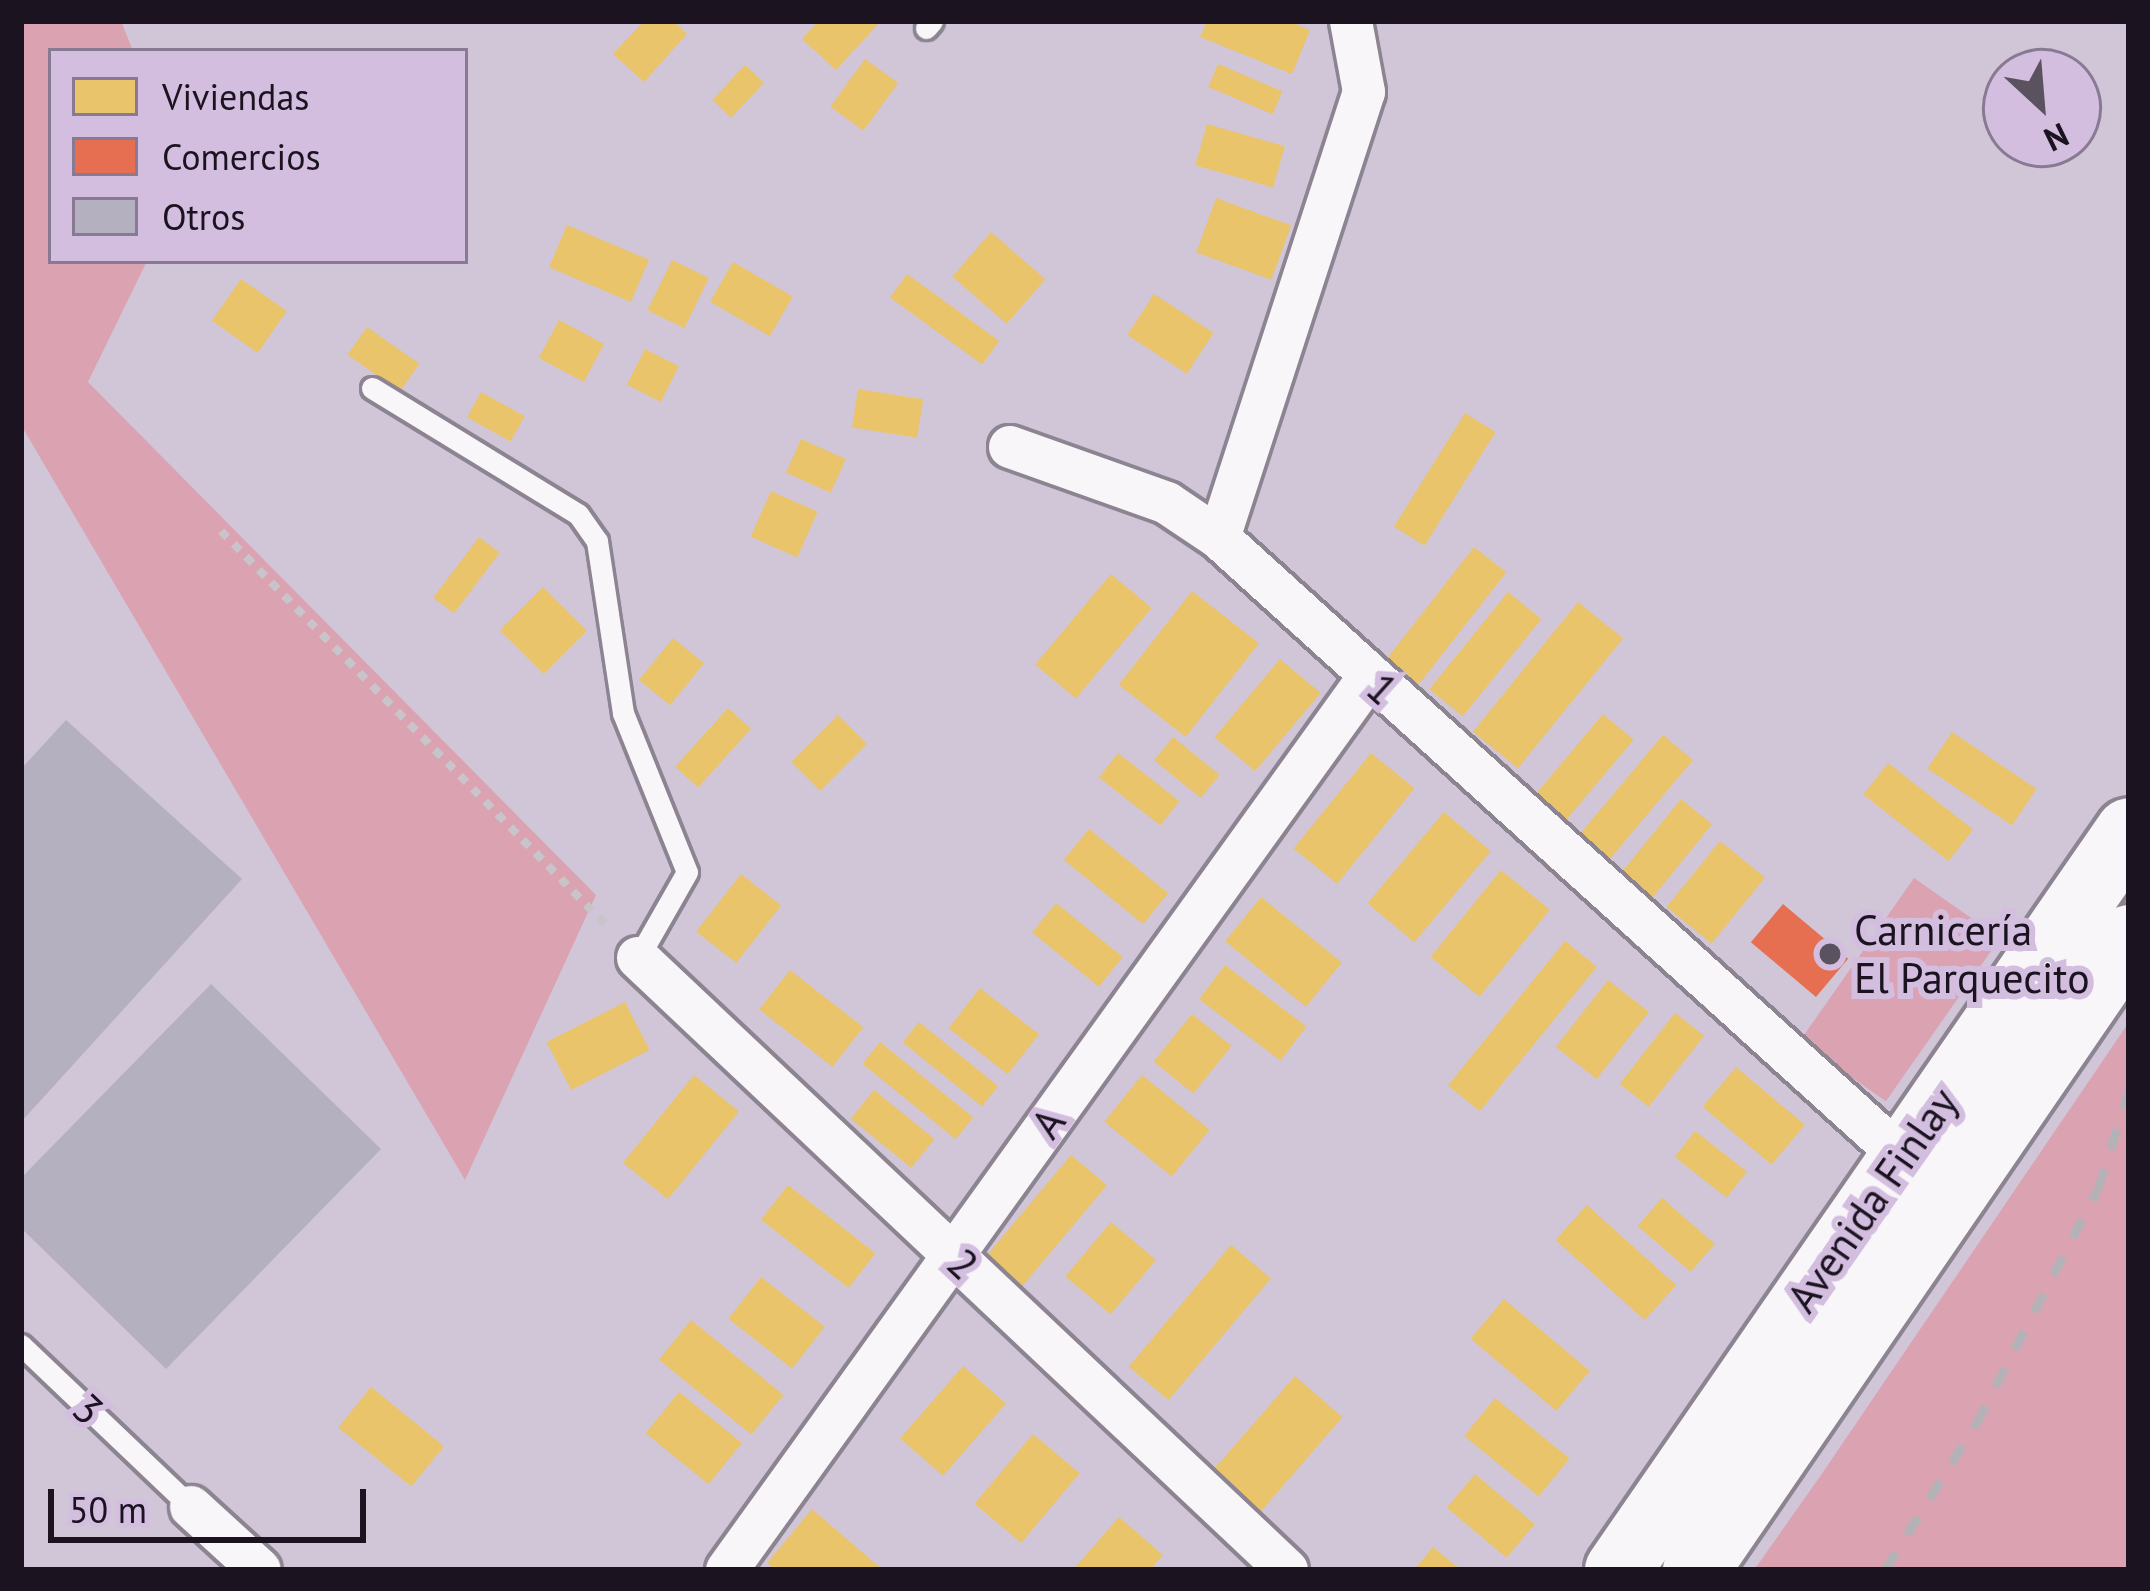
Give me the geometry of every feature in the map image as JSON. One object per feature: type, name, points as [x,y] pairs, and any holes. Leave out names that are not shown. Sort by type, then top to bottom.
[{"type":"highway","name":"Avenida Finlay","points":[[1618,1570],[2129,831]]},
{"type":"highway","name":"Avenida Finlay","points":[[1696,1570],[2129,938]]},
{"type":"street","points":[[1219,538],[1364,92],[1351,21]]},
{"type":"street","name":"1","points":[[1010,447],[1167,503],[1219,538],[1899,1160],[1952,1196]]},
{"type":"street","name":"A","points":[[727,1570],[1369,677]]},
{"type":"street","name":"2","points":[[638,958],[1287,1570]]},
{"type":"street","name":"3","points":[[190,1507],[260,1570]]},
{"type":"lane","points":[[372,388],[578,514],[597,541],[623,713],[687,872],[638,958]]},
{"type":"lane","name":"3","points":[[21,1345],[190,1507]]},
{"type":"path","points":[[221,531],[638,958]]},
{"type":"shaded area","points":[[21,21],[121,21],[132,48],[48,48],[48,264],[146,264],[88,382],[596,895],[465,1180],[21,425]]},
{"type":"shaded area","points":[[1914,878],[2000,938],[1886,1101],[1800,1041]]},
{"type":"shaded area","points":[[2129,1022],[2129,1570],[1754,1570],[1821,1475]]},
{"type":"building: Viviendas","points":[[644,21],[673,21],[687,34],[644,82],[613,54]]},
{"type":"building: Viviendas","points":[[818,21],[881,21],[836,70],[802,39]]},
{"type":"building: Viviendas","points":[[1207,21],[1289,21],[1310,30],[1292,74],[1200,37]]},
{"type":"building: Viviendas","points":[[865,59],[898,83],[863,131],[830,107]]},
{"type":"building: Viviendas","points":[[1218,64],[1282,91],[1273,114],[1208,87]]},
{"type":"building: Viviendas","points":[[745,65],[764,83],[731,118],[712,100]]},
{"type":"building: Viviendas","points":[[1207,124],[1285,146],[1273,188],[1195,165]]},
{"type":"building: Viviendas","points":[[1216,198],[1291,225],[1271,280],[1196,253]]},
{"type":"building: Viviendas","points":[[567,225],[649,260],[631,302],[549,267]]},
{"type":"building: Viviendas","points":[[991,232],[1045,279],[1007,324],[952,277]]},
{"type":"building: Viviendas","points":[[672,260],[709,278],[684,328],[647,310]]},
{"type":"building: Viviendas","points":[[733,262],[793,296],[770,336],[710,302]]},
{"type":"building: Viviendas","points":[[907,274],[999,341],[982,364],[890,297]]},
{"type":"building: Viviendas","points":[[241,279],[287,311],[258,353],[212,321]]},
{"type":"building: Viviendas","points":[[1154,294],[1214,333],[1187,374],[1127,335]]},
{"type":"building: Viviendas","points":[[559,320],[604,344],[584,382],[539,358]]},
{"type":"building: Viviendas","points":[[367,327],[419,364],[400,392],[347,355]]},
{"type":"building: Viviendas","points":[[645,349],[679,366],[661,402],[627,385]]},
{"type":"building: Viviendas","points":[[858,389],[923,399],[917,438],[852,428]]},
{"type":"building: Viviendas","points":[[481,392],[525,416],[511,442],[467,417]]},
{"type":"building: Viviendas","points":[[1465,413],[1496,432],[1425,546],[1394,527]]},
{"type":"building: Viviendas","points":[[801,439],[846,459],[831,493],[786,473]]},
{"type":"building: Viviendas","points":[[771,491],[818,512],[797,557],[751,537]]},
{"type":"building: Viviendas","points":[[479,537],[500,553],[454,613],[433,598]]},
{"type":"building: Viviendas","points":[[1474,547],[1506,572],[1419,684],[1387,659]]},
{"type":"building: Viviendas","points":[[1111,574],[1152,608],[1076,698],[1035,664]]},
{"type":"building: Viviendas","points":[[543,587],[587,631],[544,674],[500,630]]},
{"type":"building: Viviendas","points":[[1192,591],[1259,643],[1186,737],[1119,685]]},
{"type":"building: Viviendas","points":[[1508,592],[1541,619],[1463,716],[1429,689]]},
{"type":"building: Viviendas","points":[[1578,602],[1623,639],[1518,768],[1473,732]]},
{"type":"building: Viviendas","points":[[673,638],[704,663],[670,705],[639,680]]},
{"type":"building: Viviendas","points":[[1280,659],[1321,693],[1255,771],[1214,737]]},
{"type":"building: Viviendas","points":[[728,708],[751,729],[698,787],[675,767]]},
{"type":"building: Viviendas","points":[[1603,714],[1634,740],[1558,830],[1527,804]]},
{"type":"building: Viviendas","points":[[838,715],[867,744],[820,791],[791,762]]},
{"type":"building: Viviendas","points":[[1952,732],[2037,789],[2012,826],[1927,768]]},
{"type":"building: Viviendas","points":[[1663,735],[1693,760],[1609,860],[1579,835]]},
{"type":"building: Viviendas","points":[[1173,737],[1220,775],[1201,798],[1154,760]]},
{"type":"building: Viviendas","points":[[1118,753],[1179,801],[1160,825],[1099,777]]},
{"type":"building: Viviendas","points":[[1371,753],[1415,788],[1337,884],[1294,849]]},
{"type":"building: Viviendas","points":[[1888,763],[1973,829],[1948,861],[1863,795]]},
{"type":"building: Viviendas","points":[[1681,799],[1712,824],[1652,898],[1621,873]]},
{"type":"building: Viviendas","points":[[1444,812],[1491,851],[1414,942],[1368,903]]},
{"type":"building: Viviendas","points":[[1089,829],[1168,893],[1143,924],[1064,860]]},
{"type":"building: Viviendas","points":[[1720,841],[1765,878],[1712,944],[1667,907]]},
{"type":"building: Viviendas","points":[[1501,870],[1550,910],[1479,997],[1431,957]]},
{"type":"building: Viviendas","points":[[741,874],[781,905],[736,963],[696,932]]},
{"type":"building: Viviendas","points":[[1261,897],[1342,962],[1306,1007],[1225,941]]},
{"type":"building: Viviendas","points":[[1056,903],[1123,957],[1099,987],[1032,933]]},
{"type":"building: Viviendas","points":[[1565,941],[1597,967],[1480,1111],[1448,1086]]},
{"type":"building: Viviendas","points":[[1225,965],[1306,1026],[1281,1061],[1199,999]]},
{"type":"building: Viviendas","points":[[790,970],[863,1027],[833,1067],[759,1009]]},
{"type":"building: Viviendas","points":[[1608,980],[1649,1012],[1597,1079],[1556,1047]]},
{"type":"building: Viviendas","points":[[980,988],[1039,1034],[1008,1074],[949,1028]]},
{"type":"building: Viviendas","points":[[625,1002],[650,1050],[571,1090],[547,1042]]},
{"type":"building: Viviendas","points":[[1675,1013],[1704,1036],[1649,1107],[1620,1084]]},
{"type":"building: Viviendas","points":[[1192,1014],[1232,1046],[1193,1094],[1154,1061]]},
{"type":"building: Viviendas","points":[[919,1022],[998,1086],[982,1106],[903,1042]]},
{"type":"building: Viviendas","points":[[880,1042],[973,1118],[956,1139],[862,1064]]},
{"type":"building: Viviendas","points":[[1736,1067],[1805,1125],[1772,1165],[1703,1107]]},
{"type":"building: Viviendas","points":[[694,1075],[739,1112],[668,1199],[623,1163]]},
{"type":"building: Viviendas","points":[[1142,1075],[1210,1130],[1172,1176],[1104,1122]]},
{"type":"building: Viviendas","points":[[874,1090],[935,1139],[911,1168],[851,1119]]},
{"type":"building: Viviendas","points":[[1695,1131],[1747,1172],[1727,1198],[1675,1157]]},
{"type":"building: Viviendas","points":[[1071,1155],[1107,1185],[1018,1291],[982,1261]]},
{"type":"building: Viviendas","points":[[788,1185],[875,1253],[848,1288],[761,1220]]},
{"type":"building: Viviendas","points":[[1662,1198],[1715,1244],[1691,1272],[1638,1226]]},
{"type":"building: Viviendas","points":[[1587,1205],[1676,1285],[1645,1320],[1556,1240]]},
{"type":"building: Viviendas","points":[[1111,1222],[1156,1260],[1111,1314],[1065,1276]]},
{"type":"building: Viviendas","points":[[1231,1245],[1271,1278],[1169,1400],[1129,1367]]},
{"type":"building: Viviendas","points":[[761,1277],[825,1327],[792,1369],[728,1319]]},
{"type":"building: Viviendas","points":[[1504,1299],[1590,1371],[1556,1411],[1471,1339]]},
{"type":"building: Viviendas","points":[[691,1320],[783,1395],[751,1435],[659,1360]]},
{"type":"building: Viviendas","points":[[963,1366],[1006,1403],[943,1476],[900,1438]]},
{"type":"building: Viviendas","points":[[1295,1376],[1343,1417],[1257,1516],[1209,1475]]},
{"type":"building: Viviendas","points":[[371,1387],[444,1446],[411,1487],[338,1427]]},
{"type":"building: Viviendas","points":[[679,1392],[742,1443],[709,1484],[646,1433]]},
{"type":"building: Viviendas","points":[[1495,1398],[1570,1458],[1539,1496],[1464,1436]]},
{"type":"building: Viviendas","points":[[1033,1434],[1080,1473],[1021,1543],[975,1504]]},
{"type":"building: Viviendas","points":[[1475,1474],[1535,1524],[1506,1558],[1447,1508]]},
{"type":"building: Viviendas","points":[[812,1509],[883,1570],[775,1570],[767,1563]]},
{"type":"building: Viviendas","points":[[1119,1517],[1163,1555],[1150,1570],[1073,1570]]},
{"type":"building: Viviendas","points":[[1433,1547],[1461,1570],[1414,1570]]},
{"type":"building: Comercios","points":[[1783,904],[1848,959],[1816,997],[1751,942]]},
{"type":"building: Otros","points":[[66,720],[242,879],[21,1122],[21,769]]},
{"type":"building: Otros","points":[[211,984],[381,1149],[166,1369],[21,1228],[21,1178]]},
{"type":"railway","points":[[1885,1570],[1976,1424],[2098,1189],[2129,1090]]},
{"type":"place","name":"Carnicería El Parquecito","points":[[1830,954]]}]
